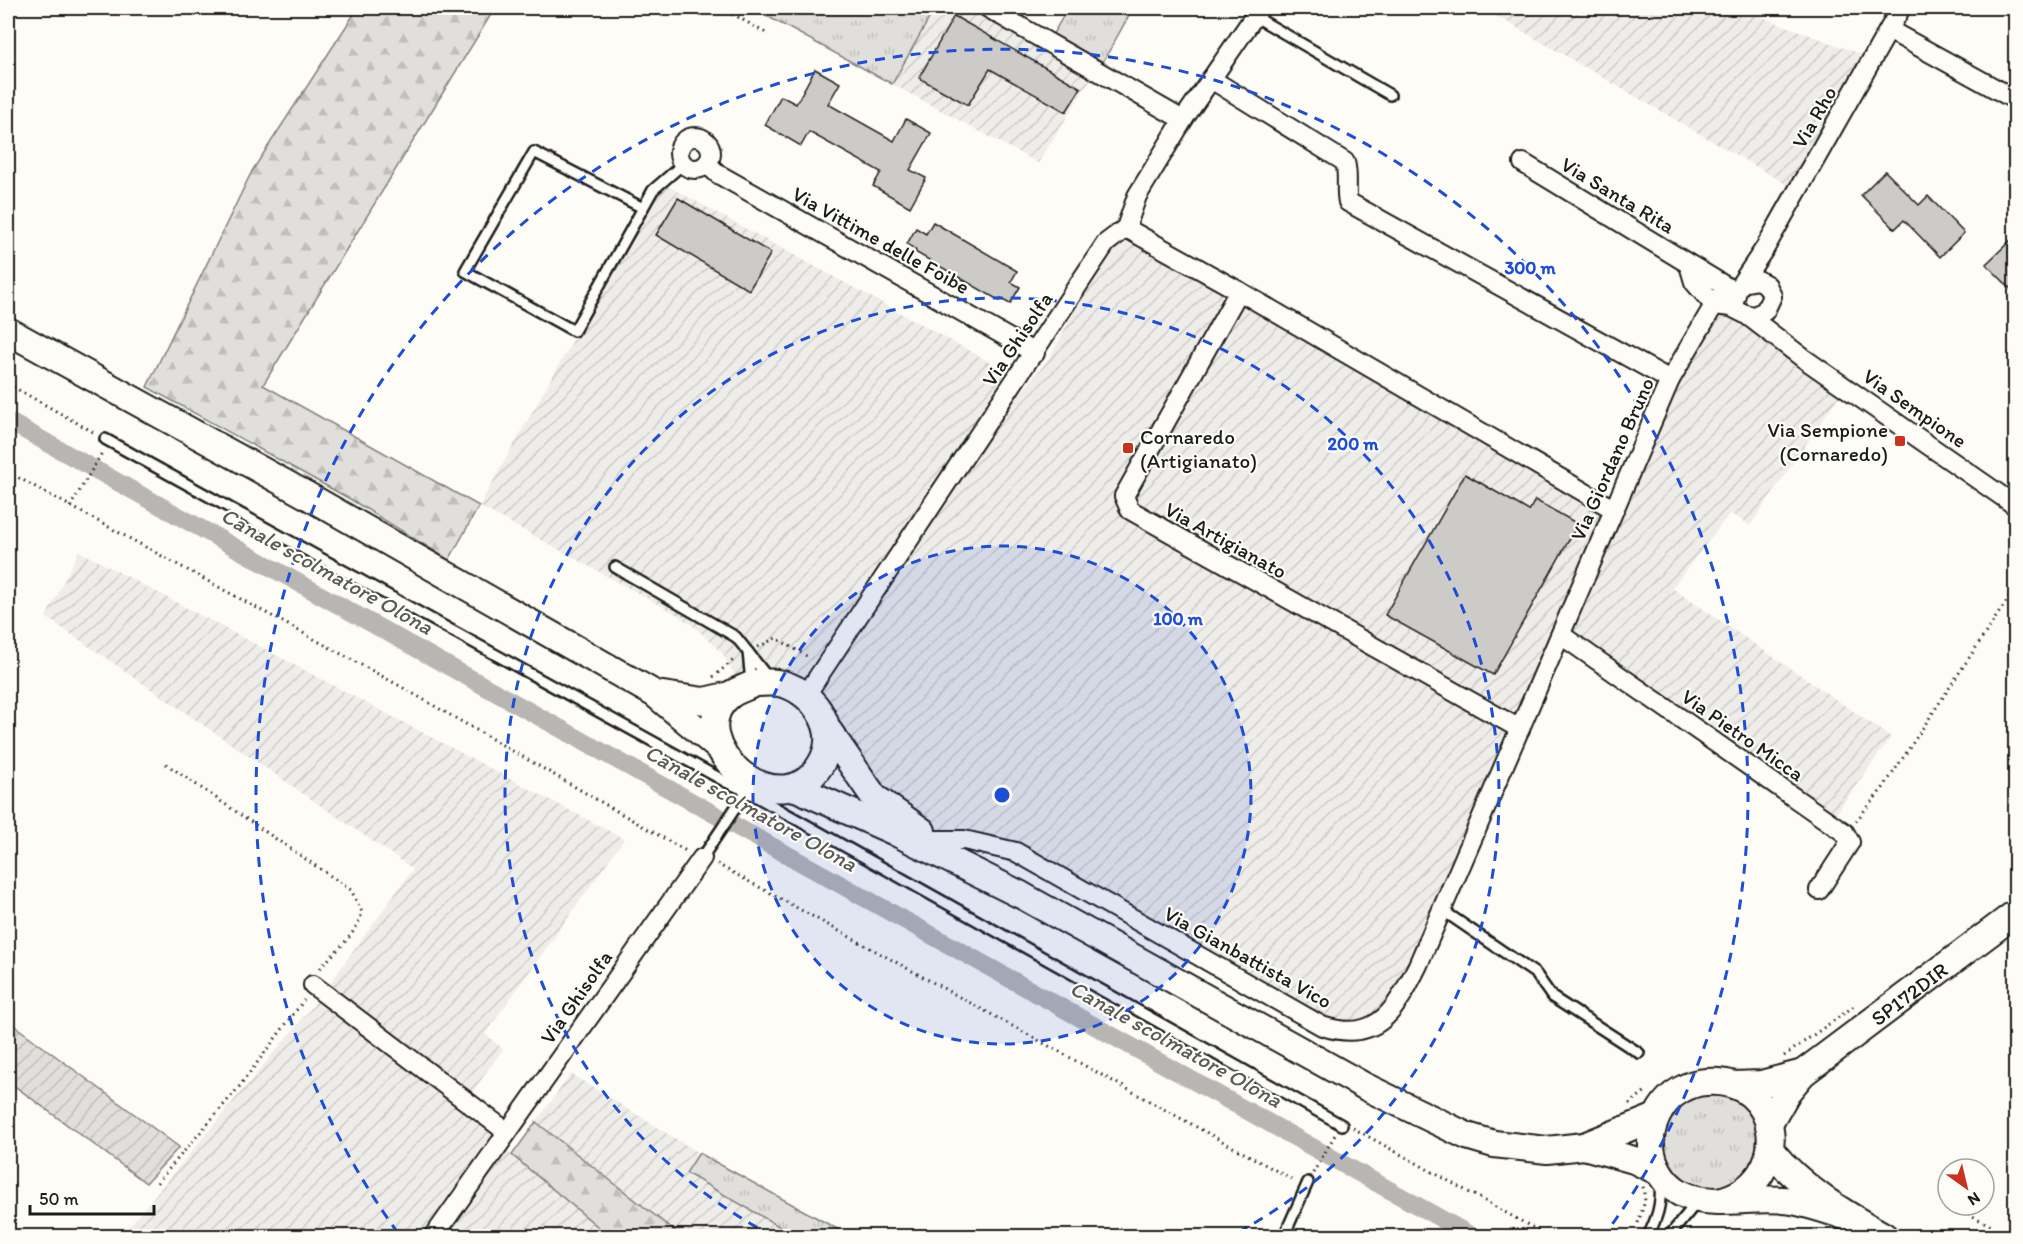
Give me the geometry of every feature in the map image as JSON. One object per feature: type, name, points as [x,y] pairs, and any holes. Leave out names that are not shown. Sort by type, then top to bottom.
[{"type":"main road","points":[[8,332],[308,496],[656,694],[718,748],[735,770],[746,791],[794,787],[808,778],[820,766],[826,753],[828,730]]},
{"type":"main road","points":[[656,694],[704,701],[778,683],[806,695],[874,797],[935,840],[1021,895]]},
{"type":"main road","points":[[718,748],[715,729],[719,710],[751,688]]},
{"type":"main road","points":[[794,787],[895,832],[1021,895],[1366,1087],[1445,1127],[1494,1144],[1547,1150],[1584,1146],[1656,1117]]},
{"type":"main road","name":"SP172DIR","points":[[1803,1073],[2016,914]]},
{"type":"main road","points":[[1659,1172],[1651,1146],[1656,1117],[1669,1098],[1686,1087],[1714,1081],[1733,1085],[1761,1084],[1803,1073]]},
{"type":"main road","points":[[1769,1124],[1788,1091],[1803,1073]]},
{"type":"main road","points":[[1709,1201],[1740,1194],[1753,1185],[1766,1167],[1771,1151],[1769,1124],[1759,1104],[1733,1085]]},
{"type":"main road","points":[[1584,1146],[1625,1157],[1659,1172],[1680,1193],[1709,1201],[1791,1201],[1853,1219]]},
{"type":"main road","points":[[1771,1151],[1786,1170],[1803,1183],[1853,1219],[1884,1236]]},
{"type":"street","points":[[988,8],[1183,120]]},
{"type":"street","name":"Via Rho","points":[[1737,287],[1765,248],[1901,8]]},
{"type":"street","points":[[1257,12],[1183,120],[1137,196],[1126,228],[1239,291],[1612,509]]},
{"type":"street","points":[[1888,30],[2016,100]]},
{"type":"street","points":[[1211,79],[1345,162],[1348,173],[1345,189],[1348,202],[1670,380]]},
{"type":"street","points":[[694,137],[708,144],[711,154],[706,164],[698,169],[683,164],[679,150],[684,141],[694,137]]},
{"type":"street","name":"Via Vittime delle Foibe","points":[[706,164],[718,174],[1035,353]]},
{"type":"street","name":"Via Santa Rita","points":[[1522,164],[1689,265],[1737,287]]},
{"type":"street","name":"Via Ghisolfa","points":[[806,695],[1106,243],[1126,228]]},
{"type":"street","name":"Via Rho","points":[[1764,282],[1762,272],[1765,248]]},
{"type":"street","points":[[1689,265],[1694,282],[1714,305],[1724,305],[1744,313],[1760,315],[1767,309],[1772,296],[1764,282],[1751,279],[1737,287],[1735,300],[1744,313]]},
{"type":"street","name":"Via Giordano Bruno","points":[[1561,635],[1612,509],[1670,380],[1714,305],[1724,293],[1737,287]]},
{"type":"street","name":"Via Artigianato","points":[[1239,291],[1124,496],[1125,503],[1139,516],[1520,729]]},
{"type":"street","name":"Via Sempione","points":[[1767,309],[1774,327],[1789,348]]},
{"type":"street","name":"Via Sempione","points":[[1744,313],[1789,348],[2016,506]]},
{"type":"street","name":"Via Gianbattista Vico","points":[[935,840],[964,840],[1016,852],[1322,1026],[1341,1032],[1363,1030],[1382,1020],[1398,1005],[1442,910],[1561,635]]},
{"type":"street","name":"Via Pietro Micca","points":[[1561,635],[1845,832]]},
{"type":"street","points":[[1819,890],[1850,842],[1845,832]]},
{"type":"street","name":"Via Ghisolfa","points":[[434,1236],[702,858]]},
{"type":"street","points":[[313,986],[507,1132]]},
{"type":"lane","points":[[1257,12],[1390,95]]},
{"type":"lane","points":[[643,208],[534,152],[465,272],[574,331],[643,208],[652,190],[683,164]]},
{"type":"lane","points":[[105,444],[746,791],[1342,1125]]},
{"type":"lane","points":[[615,567],[736,637],[748,652],[751,688]]},
{"type":"lane","points":[[748,652],[751,688]]},
{"type":"lane","name":"Via Ghisolfa","points":[[702,858],[746,791]]},
{"type":"lane","points":[[1442,910],[1536,974],[1552,997],[1639,1053]]},
{"type":"lane","points":[[1648,1236],[1658,1216],[1662,1197],[1659,1172]]},
{"type":"lane","points":[[1284,1236],[1308,1182]]},
{"type":"lane","points":[[1669,1236],[1709,1201]]},
{"type":"path","points":[[722,8],[766,33]]},
{"type":"path","points":[[8,384],[105,444],[70,507]]},
{"type":"path","points":[[8,472],[400,686],[702,858],[740,875],[1299,1184],[1308,1182],[1342,1125],[1347,1124],[1548,1236]]},
{"type":"path","points":[[1845,832],[1879,795],[2016,587]]},
{"type":"path","points":[[157,1183],[239,1086],[313,986],[320,969],[354,932],[360,922],[362,912],[358,900],[341,882],[166,764]]},
{"type":"path","points":[[1777,1061],[1861,1002]]},
{"type":"path","points":[[1623,1131],[1625,1107],[1648,1090]]},
{"type":"path","points":[[1625,1157],[1627,1167],[1643,1185],[1645,1192],[1645,1201],[1635,1232]]},
{"type":"path","points":[[1974,1217],[2010,1236]]},
{"type":"path","points":[[1584,1236],[1609,1236]]},
{"type":"shaded area","points":[[935,8],[981,8],[1095,72],[1038,163],[892,84]]},
{"type":"shaded area","points":[[1490,8],[1738,8],[1874,59],[1800,192],[1488,11]]},
{"type":"shaded area","points":[[662,183],[1010,373],[803,684],[737,679],[722,653],[696,628],[676,614],[479,506]]},
{"type":"shaded area","points":[[1126,228],[1618,503],[1670,380],[1724,305],[1845,387],[1750,526],[1730,513],[1672,588],[1891,737],[1830,822],[1561,636],[1398,1005],[1341,1032],[1016,852],[948,838],[903,819],[806,695],[986,436],[1050,357],[1106,252]]},
{"type":"shaded area","points":[[79,551],[624,839],[485,1034],[503,1049],[471,1094],[506,1121],[493,1140],[609,1236],[121,1236],[317,1001],[413,869],[46,617]]},
{"type":"shaded area","points":[[571,1074],[699,1153],[687,1174],[796,1236],[681,1236],[536,1122]]},
{"type":"green space","points":[[358,8],[495,8],[263,385],[479,506],[449,560],[350,499],[147,387],[252,171]]},
{"type":"green space","points":[[767,8],[935,8],[892,84],[763,14]]},
{"type":"green space","points":[[1068,8],[1133,8],[1103,62],[1053,34]]},
{"type":"green space","points":[[8,1021],[179,1147],[146,1183],[8,1081]]},
{"type":"green space","points":[[1721,1091],[1751,1110],[1762,1137],[1753,1171],[1726,1190],[1685,1185],[1663,1151],[1661,1142],[1663,1133],[1684,1098]]},
{"type":"green space","points":[[536,1122],[681,1236],[609,1236],[512,1155]]},
{"type":"green space","points":[[699,1153],[850,1236],[796,1236],[686,1173]]},
{"type":"building","points":[[954,16],[1081,88],[1066,112],[990,69],[968,105],[919,78]]},
{"type":"building","points":[[815,69],[840,83],[828,104],[894,141],[906,119],[931,133],[910,170],[926,178],[910,207],[873,186],[881,172],[809,132],[801,146],[765,125],[781,96],[796,104]]},
{"type":"building","points":[[1885,171],[1919,205],[1928,196],[1964,233],[1940,257],[1904,220],[1895,229],[1861,195]]},
{"type":"building","points":[[678,198],[771,253],[749,290],[656,235]]},
{"type":"building","points":[[933,222],[1017,271],[1011,282],[1020,287],[1010,304],[1001,299],[1000,301],[915,252],[916,250],[907,244],[916,228],[926,234]]},
{"type":"building","points":[[2016,235],[2016,294],[1986,264]]},
{"type":"building","points":[[1465,474],[1529,511],[1535,500],[1578,524],[1493,675],[1385,615]]},
{"type":"waterway","name":"Canale scolmatore Olona","points":[[8,421],[1472,1236]]},
{"type":"place","name":"Via Sempione (Cornaredo)","points":[[1900,441]]},
{"type":"place","name":"Cornaredo (Artigianato)","points":[[1128,448]]}]
